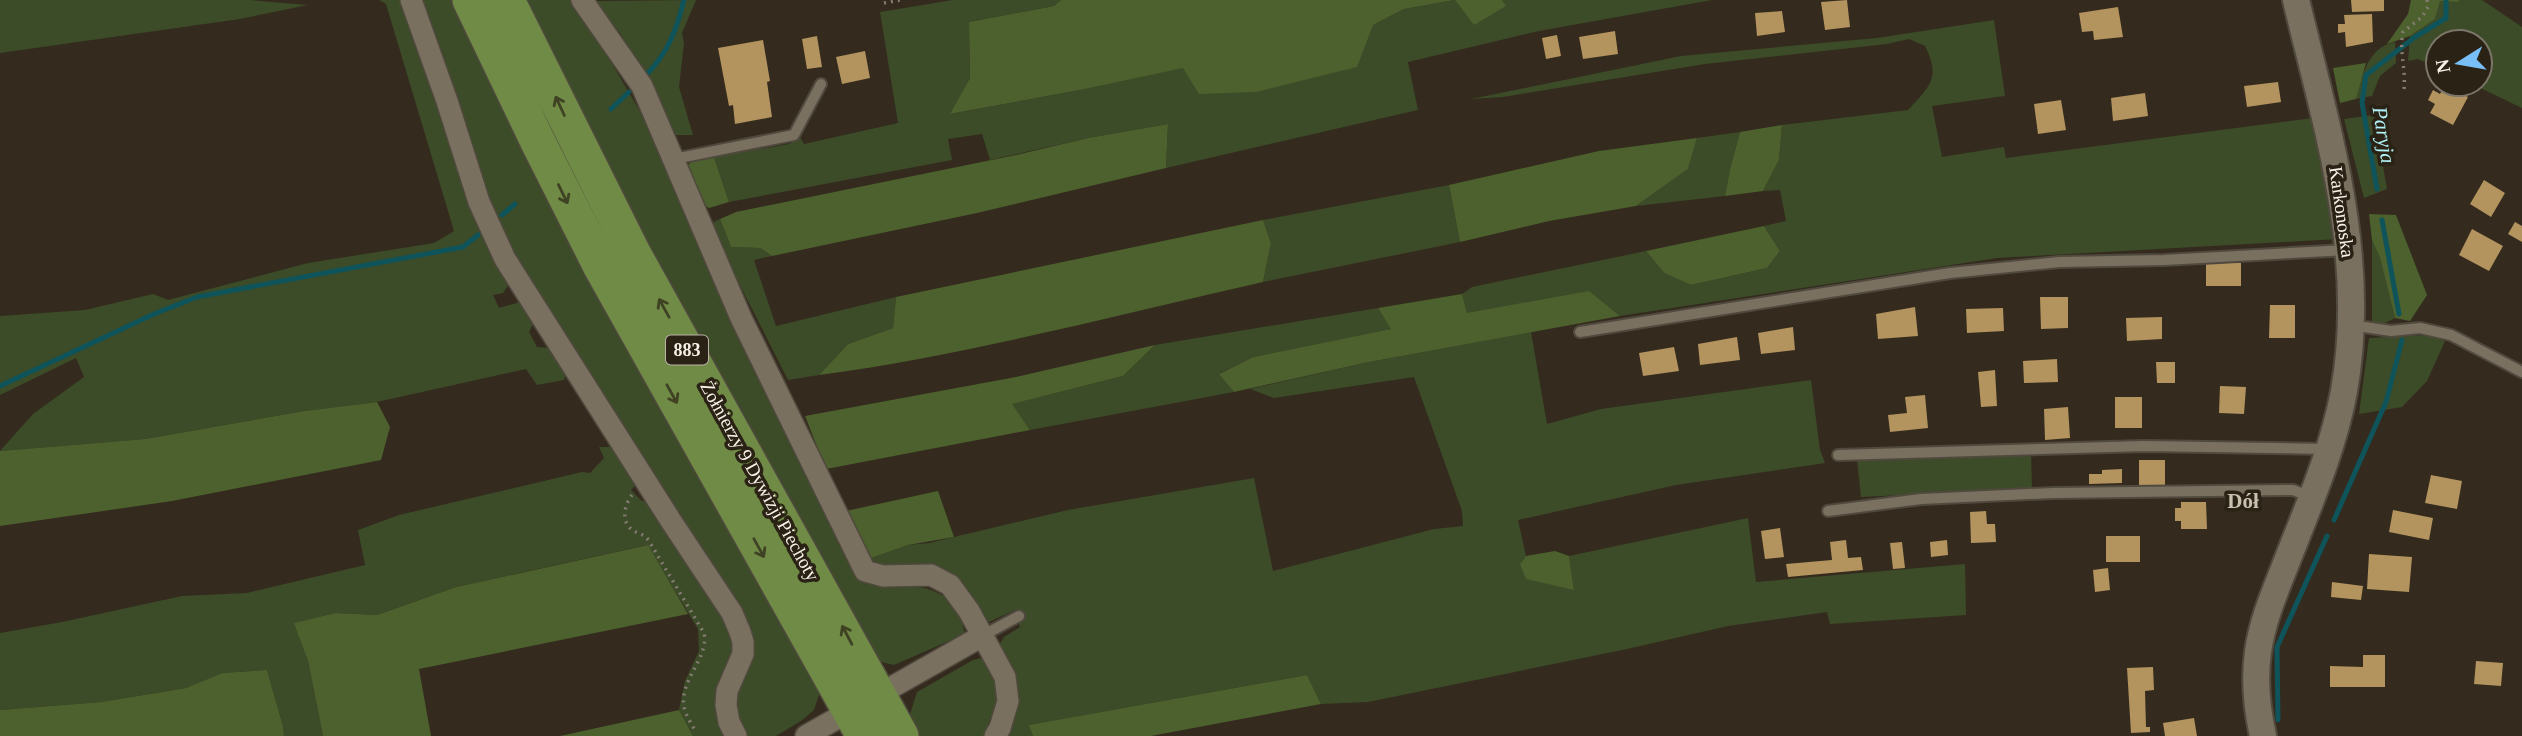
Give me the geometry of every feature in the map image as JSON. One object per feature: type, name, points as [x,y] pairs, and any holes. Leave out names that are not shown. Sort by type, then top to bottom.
[{"type":"highway","name":"Żołnierzy 9 Dywizji Piechoty","points":[[471,0],[544,155],[601,267],[865,714],[901,736]]},
{"type":"highway","name":"Żołnierzy 9 Dywizji Piechoty","points":[[507,0],[865,714]]},
{"type":"street","points":[[411,0],[479,202],[505,259],[732,613],[743,642],[743,654],[727,691],[729,722],[736,736]]},
{"type":"street","points":[[582,0],[642,86],[741,318],[865,570],[883,576],[931,575],[950,585],[969,611],[1005,677],[1008,701],[995,736]]},
{"type":"street","name":"Karkonoska","points":[[2263,736],[2256,692],[2259,643],[2271,603],[2332,438],[2344,391],[2351,326],[2350,250],[2335,158],[2296,0]]},
{"type":"street","points":[[806,736],[865,714],[982,636]]},
{"type":"lane","points":[[674,159],[794,135],[821,84]]},
{"type":"lane","points":[[1580,332],[1950,273],[2059,262],[2164,260],[2350,250]]},
{"type":"lane","points":[[2351,326],[2391,331],[2420,328],[2451,335],[2522,372]]},
{"type":"lane","points":[[1838,455],[2332,438]]},
{"type":"lane","points":[[1828,511],[1921,499],[2053,493],[2294,490],[2311,497]]},
{"type":"lane","points":[[982,636],[1019,616]]},
{"type":"path","points":[[884,3],[900,0]]},
{"type":"path","points":[[2404,89],[2406,70],[2401,41],[2403,32],[2422,18],[2428,7],[2427,0]]},
{"type":"path","points":[[647,483],[629,498],[625,512],[626,521],[631,528],[645,535],[704,633],[704,646],[689,678],[684,701],[684,709],[696,732]]},
{"type":"green space","points":[[0,0],[249,0],[308,5],[240,19],[0,53]]},
{"type":"green space","points":[[379,0],[400,0],[440,104],[439,115],[473,213],[509,284],[503,293],[493,295],[499,308],[520,302],[534,322],[529,332],[537,347],[550,348],[566,372],[564,380],[537,385],[526,369],[377,402],[304,411],[145,439],[0,451],[33,414],[84,377],[76,358],[0,395],[0,316],[85,310],[153,294],[168,300],[308,263],[434,243],[454,231],[386,4]]},
{"type":"green space","points":[[417,0],[456,0],[819,684],[814,710],[776,736],[744,736],[736,704],[752,654],[752,635],[501,236]]},
{"type":"green space","points":[[519,0],[570,0],[608,57],[654,135],[875,583],[919,587],[944,596],[961,617],[965,634],[894,665],[872,660],[669,290]]},
{"type":"green space","points":[[696,0],[682,33],[684,43],[679,87],[693,135],[676,135],[621,34],[594,1]]},
{"type":"green space","points":[[953,0],[1061,0],[1054,6],[969,22],[970,78],[951,114],[1085,89],[1373,25],[1404,9],[1455,0],[1474,24],[1505,5],[1502,0],[1712,0],[1539,31],[1408,62],[1418,110],[1166,168],[1168,124],[1088,138],[990,160],[982,134],[948,139],[952,160],[729,202],[714,157],[789,144],[800,137],[804,144],[898,123],[880,12]]},
{"type":"green space","points":[[1061,0],[1455,0],[1404,9],[1373,25],[1357,67],[1256,92],[1199,94],[1183,68],[950,114],[970,78],[969,22],[1054,6]]},
{"type":"green space","points":[[1455,0],[1502,0],[1506,6],[1474,25]]},
{"type":"green space","points":[[2411,0],[2460,0],[2440,1],[2435,19],[2410,36],[2387,44],[2408,14]]},
{"type":"green space","points":[[2440,0],[2482,0],[2522,27],[2522,108],[2494,95],[2494,28],[2424,28],[2424,62],[2418,59],[2408,61],[2410,36],[2435,19]]},
{"type":"green space","points":[[1994,20],[2005,96],[1932,106],[1942,157],[2004,147],[2006,158],[2313,118],[2339,239],[1997,258],[1620,316],[1589,292],[1467,314],[1462,294],[1472,287],[1646,251],[1664,273],[1691,285],[1767,268],[1780,251],[1764,226],[1786,221],[1780,190],[1763,191],[1779,160],[1782,125],[1908,110],[1931,81],[1932,66],[1925,46],[1909,39],[1887,44],[1705,64],[1503,97],[1471,99],[1681,56],[1877,38]]},
{"type":"green space","points":[[2395,42],[2396,63],[2380,76],[2372,96],[2356,99],[2372,56],[2386,45]]},
{"type":"green space","points":[[2366,63],[2356,99],[2340,103],[2333,68]]},
{"type":"green space","points":[[2374,115],[2387,189],[2364,198],[2344,119]]},
{"type":"green space","points":[[1168,124],[1166,168],[977,213],[772,256],[760,248],[731,247],[720,219],[736,212],[1088,138]]},
{"type":"green space","points":[[1782,125],[1779,160],[1763,191],[1725,196],[1740,132]]},
{"type":"green space","points":[[1740,132],[1725,196],[1636,206],[1688,169],[1697,138]]},
{"type":"green space","points":[[1697,138],[1688,169],[1636,206],[1549,221],[1460,242],[1449,185],[1599,151]]},
{"type":"green space","points":[[714,157],[729,202],[709,208],[699,202],[686,166],[696,159]]},
{"type":"green space","points":[[1449,185],[1460,242],[1263,282],[1271,243],[1263,220]]},
{"type":"green space","points":[[2369,214],[2396,215],[2427,295],[2410,321],[2395,318],[2380,258],[2372,240]]},
{"type":"green space","points":[[720,219],[731,247],[760,248],[772,256],[754,260],[776,326],[896,297],[893,328],[848,344],[819,375],[788,380],[709,224]]},
{"type":"green space","points":[[1263,220],[1271,243],[1263,282],[931,357],[819,375],[848,344],[893,328],[896,297]]},
{"type":"green space","points":[[1764,226],[1780,251],[1767,268],[1691,285],[1664,273],[1646,251]]},
{"type":"green space","points":[[2372,240],[2380,258],[2395,318],[2381,325],[2372,322]]},
{"type":"green space","points":[[1589,291],[1620,316],[1369,362],[1234,392],[1219,374],[1253,357],[1391,329],[1378,308],[1462,294],[1467,313]]},
{"type":"green space","points":[[1378,308],[1392,329],[1253,357],[1220,373],[1234,392],[1030,430],[1011,404],[1123,376],[1155,345]]},
{"type":"green space","points":[[1531,332],[1547,424],[1601,409],[1811,380],[1820,450],[1825,463],[1676,485],[1518,520],[1526,556],[1520,564],[1574,590],[1569,556],[1748,518],[1756,582],[1965,564],[1966,615],[1830,624],[1827,612],[1728,626],[1368,702],[1321,704],[1307,675],[1030,725],[1033,736],[1004,736],[1014,711],[1015,691],[998,647],[1004,637],[1020,627],[1013,611],[989,622],[975,603],[869,559],[908,545],[929,543],[1068,510],[1254,478],[1273,571],[1434,529],[1463,526],[1462,511],[1414,377],[1274,398],[1250,389],[1369,362]]},
{"type":"green space","points":[[2427,335],[2445,341],[2427,381],[2402,407],[2359,414],[2369,338]]},
{"type":"green space","points":[[1155,345],[1123,376],[1012,404],[1030,430],[826,469],[805,416],[1016,377]]},
{"type":"green space","points":[[377,402],[390,427],[381,460],[172,501],[0,526],[0,451],[145,439],[304,411]]},
{"type":"green space","points":[[599,447],[611,447],[637,484],[631,490],[642,501],[649,499],[732,629],[737,642],[717,714],[727,736],[693,736],[679,710],[685,681],[699,651],[698,629],[647,545],[456,587],[377,615],[335,613],[295,623],[308,661],[323,736],[284,736],[267,670],[222,673],[186,688],[101,702],[0,710],[0,633],[182,596],[247,593],[365,565],[358,530],[399,515],[582,472],[590,473],[604,458]]},
{"type":"green space","points":[[2031,452],[2032,489],[1861,497],[1857,460]]},
{"type":"green space","points":[[938,491],[954,537],[908,545],[869,559],[846,511]]},
{"type":"green space","points":[[648,545],[688,614],[419,669],[431,736],[323,736],[308,661],[294,623],[335,613],[377,615],[456,587]]},
{"type":"green space","points":[[1555,551],[1569,556],[1574,590],[1526,579],[1520,564],[1526,556]]},
{"type":"green space","points":[[982,658],[996,688],[993,714],[983,736],[914,736],[907,724],[917,692],[973,660]]},
{"type":"green space","points":[[267,670],[284,736],[0,736],[0,710],[101,702],[186,688],[222,673]]},
{"type":"green space","points":[[1307,675],[1321,704],[1151,736],[1033,736],[1029,725]]},
{"type":"green space","points":[[679,710],[693,736],[560,736]]},
{"type":"building","points":[[1847,0],[1850,27],[1825,30],[1821,2]]},
{"type":"building","points":[[2351,0],[2384,0],[2384,11],[2352,12]]},
{"type":"building","points":[[2118,7],[2123,37],[2094,40],[2093,31],[2082,32],[2079,13]]},
{"type":"building","points":[[1782,11],[1785,32],[1757,36],[1755,13]]},
{"type":"building","points":[[2372,14],[2373,42],[2346,47],[2345,32],[2338,33],[2338,24],[2345,24],[2344,15]]},
{"type":"building","points":[[1615,31],[1618,54],[1583,59],[1579,37]]},
{"type":"building","points":[[1557,35],[1561,56],[1546,59],[1542,38]]},
{"type":"building","points":[[817,36],[822,67],[807,69],[802,39]]},
{"type":"building","points":[[763,40],[770,81],[767,82],[772,117],[735,124],[733,105],[729,106],[718,48]]},
{"type":"building","points":[[865,51],[870,78],[842,84],[836,57]]},
{"type":"building","points":[[2278,82],[2281,102],[2247,107],[2244,86]]},
{"type":"building","points":[[2145,93],[2148,116],[2113,121],[2111,98]]},
{"type":"building","points":[[2467,98],[2453,125],[2430,113],[2435,104],[2428,100]]},
{"type":"building","points":[[2061,100],[2066,130],[2038,134],[2034,104]]},
{"type":"building","points":[[2484,180],[2505,193],[2491,217],[2470,204]]},
{"type":"building","points":[[2515,222],[2522,226],[2522,242],[2508,234]]},
{"type":"building","points":[[2472,229],[2503,246],[2489,271],[2459,255]]},
{"type":"building","points":[[2206,263],[2241,263],[2241,286],[2206,286]]},
{"type":"building","points":[[2040,297],[2068,297],[2068,328],[2041,329]]},
{"type":"building","points":[[2270,305],[2295,305],[2295,338],[2269,338]]},
{"type":"building","points":[[1915,307],[1918,336],[1878,339],[1876,314]]},
{"type":"building","points":[[2003,308],[2004,331],[1967,333],[1966,309]]},
{"type":"building","points":[[2162,317],[2162,339],[2127,341],[2126,318]]},
{"type":"building","points":[[1793,327],[1795,350],[1761,354],[1758,333]]},
{"type":"building","points":[[1737,337],[1740,360],[1700,365],[1698,344]]},
{"type":"building","points":[[1674,347],[1679,371],[1643,376],[1639,353]]},
{"type":"building","points":[[2057,359],[2058,382],[2024,383],[2023,361]]},
{"type":"building","points":[[2156,362],[2175,362],[2175,383],[2157,383]]},
{"type":"building","points":[[1995,370],[1997,406],[1981,407],[1978,372]]},
{"type":"building","points":[[2220,386],[2246,387],[2244,414],[2219,413]]},
{"type":"building","points":[[1925,395],[1928,428],[1890,432],[1888,415],[1907,413],[1905,397]]},
{"type":"building","points":[[2115,397],[2142,397],[2142,428],[2115,428]]},
{"type":"building","points":[[2068,407],[2070,438],[2045,440],[2044,409]]},
{"type":"building","points":[[2139,460],[2165,460],[2165,485],[2139,485]]},
{"type":"building","points":[[2122,469],[2122,483],[2089,484],[2089,474]]},
{"type":"building","points":[[2431,475],[2462,481],[2457,509],[2425,503]]},
{"type":"building","points":[[2181,502],[2206,502],[2207,529],[2181,529],[2181,521],[2175,521],[2175,508],[2181,508]]},
{"type":"building","points":[[2393,510],[2433,518],[2429,540],[2389,532]]},
{"type":"building","points":[[1986,511],[1987,524],[1995,524],[1996,542],[1971,543],[1970,512]]},
{"type":"building","points":[[1780,528],[1784,557],[1765,559],[1761,531]]},
{"type":"building","points":[[2106,536],[2140,536],[2140,562],[2106,562]]},
{"type":"building","points":[[1846,540],[1848,558],[1861,557],[1863,570],[1788,577],[1786,564],[1832,560],[1830,542]]},
{"type":"building","points":[[1947,540],[1948,555],[1931,557],[1930,542]]},
{"type":"building","points":[[1902,542],[1905,568],[1893,569],[1890,543]]},
{"type":"building","points":[[2369,554],[2412,557],[2409,592],[2367,589]]},
{"type":"building","points":[[2108,568],[2110,590],[2095,592],[2093,570]]},
{"type":"building","points":[[2332,582],[2363,586],[2361,600],[2331,597]]},
{"type":"building","points":[[2363,655],[2385,655],[2385,687],[2330,687],[2330,666],[2363,667]]},
{"type":"building","points":[[2476,661],[2503,663],[2501,686],[2474,684]]},
{"type":"building","points":[[2153,667],[2154,690],[2145,691],[2146,727],[2150,727],[2150,732],[2131,733],[2127,668]]},
{"type":"building","points":[[2194,718],[2197,736],[2165,736],[2163,723]]},
{"type":"waterway","points":[[647,74],[671,40],[684,0]]},
{"type":"waterway","name":"Paryja","points":[[2377,189],[2362,103],[2366,75],[2415,37],[2446,18],[2446,0]]},
{"type":"waterway","points":[[611,109],[629,92]]},
{"type":"waterway","points":[[502,215],[515,204]]},
{"type":"waterway","name":"Paryja","points":[[2382,220],[2399,314]]},
{"type":"waterway","points":[[0,386],[154,314],[197,297],[463,247],[478,235]]},
{"type":"waterway","name":"Paryja","points":[[2334,520],[2386,402],[2402,340]]},
{"type":"waterway","name":"Paryja","points":[[2278,720],[2277,647],[2327,536]]},
{"type":"district","name":"Dół","points":[[2243,501]]}]
